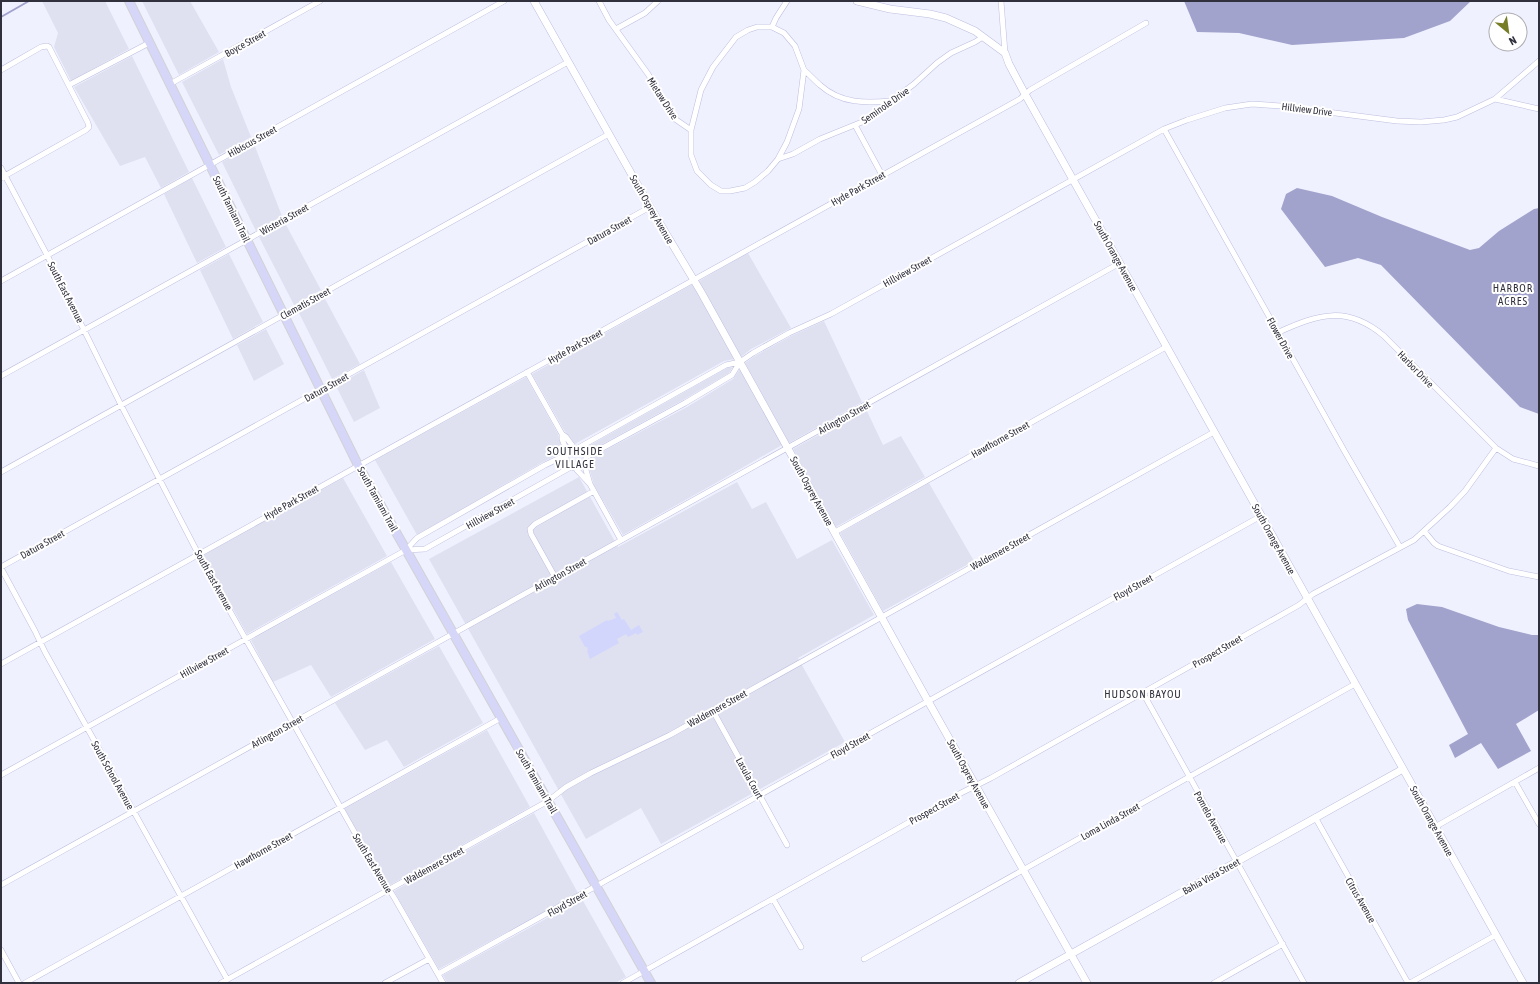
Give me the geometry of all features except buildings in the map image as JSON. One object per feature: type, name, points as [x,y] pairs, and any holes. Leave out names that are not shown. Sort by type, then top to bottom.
[{"type":"main road","name":"South Tamiami Trail","points":[[129,1],[358,465],[651,983]]},
{"type":"street","name":"Boyce Street","points":[[170,84],[320,1]]},
{"type":"street","name":"Hibiscus Street","points":[[1,281],[504,1]]},
{"type":"street","name":"South Osprey Avenue","points":[[534,1],[650,207],[694,280],[1087,983]]},
{"type":"street","name":"Mietaw Drive","points":[[599,1],[609,20],[648,74],[675,119],[691,130]]},
{"type":"street","points":[[616,29],[644,13],[658,1]]},
{"type":"street","points":[[772,27],[787,1]]},
{"type":"street","points":[[857,1],[890,9],[930,14],[946,18],[983,37],[1005,53]]},
{"type":"street","points":[[1001,1],[1005,53]]},
{"type":"street","name":"Hyde Park Street","points":[[1,664],[198,553],[1020,99],[1044,82],[1146,23]]},
{"type":"street","points":[[758,27],[772,27],[784,33],[793,42],[800,56],[804,70],[796,120],[778,159],[768,171],[751,185],[730,191],[721,191],[711,185],[697,171],[691,155],[691,130],[701,90],[713,67],[726,48],[736,37],[748,30],[758,27]]},
{"type":"street","name":"Seminole Drive","points":[[778,159],[793,154],[820,140],[855,125],[877,112],[951,53],[983,37]]},
{"type":"street","points":[[69,85],[149,43]]},
{"type":"street","points":[[1,70],[47,46],[51,49],[89,127],[3,177]]},
{"type":"street","name":"South Orange Avenue","points":[[1005,53],[1009,64],[1166,347],[1523,983]]},
{"type":"street","name":"Hillview Drive","points":[[1073,179],[1164,128],[1238,105],[1264,104],[1397,121],[1428,122],[1454,118],[1495,100],[1539,61]]},
{"type":"street","name":"Wisteria Street","points":[[1,376],[568,62]]},
{"type":"street","points":[[804,70],[827,91],[842,98],[861,102],[892,101]]},
{"type":"street","points":[[1495,100],[1539,110]]},
{"type":"street","points":[[855,125],[882,175]]},
{"type":"street","name":"Flower Drive","points":[[1164,128],[1279,332],[1341,446],[1400,547]]},
{"type":"street","name":"Clematis Street","points":[[1,472],[609,134]]},
{"type":"street","name":"South East Avenue","points":[[1,168],[3,177],[47,255],[198,553],[292,723],[443,983]]},
{"type":"street","name":"Hillview Street","points":[[576,448],[726,365],[740,362],[789,333],[831,314],[1073,179]]},
{"type":"street","name":"Datura Street","points":[[1,568],[650,207]]},
{"type":"street","name":"Arlington Street","points":[[1,885],[1120,263]]},
{"type":"street","name":"Harbor Drive","points":[[1279,332],[1302,322],[1327,316],[1347,316],[1367,323],[1384,336],[1496,448],[1513,459],[1539,466]]},
{"type":"street","name":"Hawthorne Street","points":[[835,532],[1166,347]]},
{"type":"street","name":"Hillview Street","points":[[586,457],[685,403],[732,375],[740,362]]},
{"type":"street","points":[[527,372],[562,434],[576,448],[585,453],[586,457],[584,464],[590,484],[621,540]]},
{"type":"street","name":"Waldemere Street","points":[[220,983],[548,801],[566,787],[591,773],[663,738],[713,711],[1214,432]]},
{"type":"street","points":[[562,434],[566,462],[590,484]]},
{"type":"street","points":[[566,454],[576,448]]},
{"type":"street","points":[[1308,599],[1313,594],[1414,540],[1465,491],[1496,448]]},
{"type":"street","name":"Hillview Street","points":[[1,775],[406,550],[417,538],[566,454]]},
{"type":"street","points":[[574,468],[581,467],[584,464]]},
{"type":"street","name":"Hillview Street","points":[[406,550],[425,549],[574,468]]},
{"type":"street","points":[[555,577],[530,532],[530,529],[534,524],[594,491]]},
{"type":"street","name":"Floyd Street","points":[[438,974],[1261,516]]},
{"type":"street","points":[[1424,531],[1438,546],[1509,571],[1539,576]]},
{"type":"street","name":"South School Avenue","points":[[1,568],[133,812],[227,979]]},
{"type":"street","name":"Prospect Street","points":[[623,983],[1143,693],[1308,599]]},
{"type":"street","name":"Loma Linda Street","points":[[864,959],[1355,684]]},
{"type":"street","name":"Pomelo Avenue","points":[[1143,693],[1304,983]]},
{"type":"street","name":"Lasula Court","points":[[713,711],[787,845]]},
{"type":"street","name":"Hawthorne Street","points":[[25,983],[501,718]]},
{"type":"street","points":[[1435,827],[1539,768]]},
{"type":"street","name":"Bahia Vista Street","points":[[1018,983],[1403,769]]},
{"type":"street","points":[[1516,782],[1539,824]]},
{"type":"street","name":"Citrus Avenue","points":[[1315,817],[1409,983]]},
{"type":"street","points":[[773,899],[801,947]]},
{"type":"street","points":[[1409,983],[1496,936]]},
{"type":"street","points":[[1214,983],[1283,944]]},
{"type":"street","points":[[1,950],[19,983]]},
{"type":"street","points":[[385,983],[429,958]]},
{"type":"shaded area","points":[[42,1],[105,1],[129,49],[71,81],[54,47],[58,33]]},
{"type":"shaded area","points":[[142,1],[190,1],[219,52],[179,75]]},
{"type":"shaded area","points":[[1184,1],[1471,1],[1450,21],[1404,38],[1292,45],[1239,33],[1197,32]]},
{"type":"shaded area","points":[[132,56],[189,172],[161,188],[145,157],[120,166],[74,87]]},
{"type":"shaded area","points":[[223,59],[231,87],[251,137],[219,155],[182,82]]},
{"type":"shaded area","points":[[254,144],[282,216],[256,231],[222,162]]},
{"type":"shaded area","points":[[192,178],[226,247],[197,263],[164,194]]},
{"type":"shaded area","points":[[1297,188],[1332,196],[1382,217],[1470,250],[1479,248],[1499,231],[1534,209],[1539,208],[1539,414],[1520,407],[1381,265],[1358,258],[1325,267],[1281,209],[1286,194]]},
{"type":"shaded area","points":[[285,223],[321,290],[294,305],[259,237]]},
{"type":"shaded area","points":[[748,253],[791,328],[751,349],[741,357],[699,281]]},
{"type":"shaded area","points":[[229,254],[263,322],[233,339],[200,270]]},
{"type":"shaded area","points":[[693,284],[735,359],[724,361],[575,444],[564,430],[532,374]]},
{"type":"shaded area","points":[[324,297],[360,364],[332,379],[298,311]]},
{"type":"shaded area","points":[[824,321],[862,402],[789,443],[745,363],[791,336]]},
{"type":"shaded area","points":[[266,329],[284,364],[254,381],[237,345]]},
{"type":"shaded area","points":[[733,367],[729,373],[683,400],[588,452],[585,448],[727,368]]},
{"type":"shaded area","points":[[740,369],[782,445],[623,535],[594,485],[588,464],[589,459],[687,407],[733,379]]},
{"type":"shaded area","points":[[364,370],[380,408],[354,422],[336,386]]},
{"type":"shaded area","points":[[526,377],[558,434],[563,452],[417,535],[375,460]]},
{"type":"shaded area","points":[[866,409],[883,445],[901,436],[925,477],[836,527],[793,449]]},
{"type":"shaded area","points":[[579,477],[618,547],[737,482],[752,509],[766,502],[797,559],[832,540],[874,615],[798,658],[845,742],[661,844],[641,808],[586,839],[429,559]]},
{"type":"shaded area","points":[[343,478],[387,556],[247,634],[203,555]]},
{"type":"shaded area","points":[[929,483],[974,561],[883,611],[840,533]]},
{"type":"shaded area","points":[[391,562],[435,639],[331,697],[311,665],[273,682],[251,640]]},
{"type":"shaded area","points":[[1417,604],[1442,607],[1499,627],[1532,635],[1539,635],[1539,710],[1516,724],[1531,751],[1498,769],[1481,743],[1455,758],[1449,745],[1468,734],[1408,620],[1406,609]]},
{"type":"shaded area","points":[[617,612],[622,620],[624,619],[631,630],[639,625],[643,632],[637,635],[636,633],[628,637],[626,634],[617,639],[619,643],[590,659],[587,647],[585,647],[579,636],[607,620],[616,618],[614,614]]},
{"type":"shaded area","points":[[439,646],[483,723],[404,767],[387,740],[365,750],[335,703]]},
{"type":"shaded area","points":[[487,730],[530,807],[390,885],[344,809]]},
{"type":"shaded area","points":[[534,813],[578,893],[439,969],[394,891]]},
{"type":"shaded area","points":[[582,899],[626,977],[615,983],[447,983],[443,975]]},
{"type":"waterway","points":[[1,17],[29,1]]},
{"type":"district","name":"HARBOR ACRES","points":[[1513,294]]},
{"type":"district","name":"SOUTHSIDE VILLAGE","points":[[575,457]]},
{"type":"district","name":"HUDSON BAYOU","points":[[1143,694]]}]
